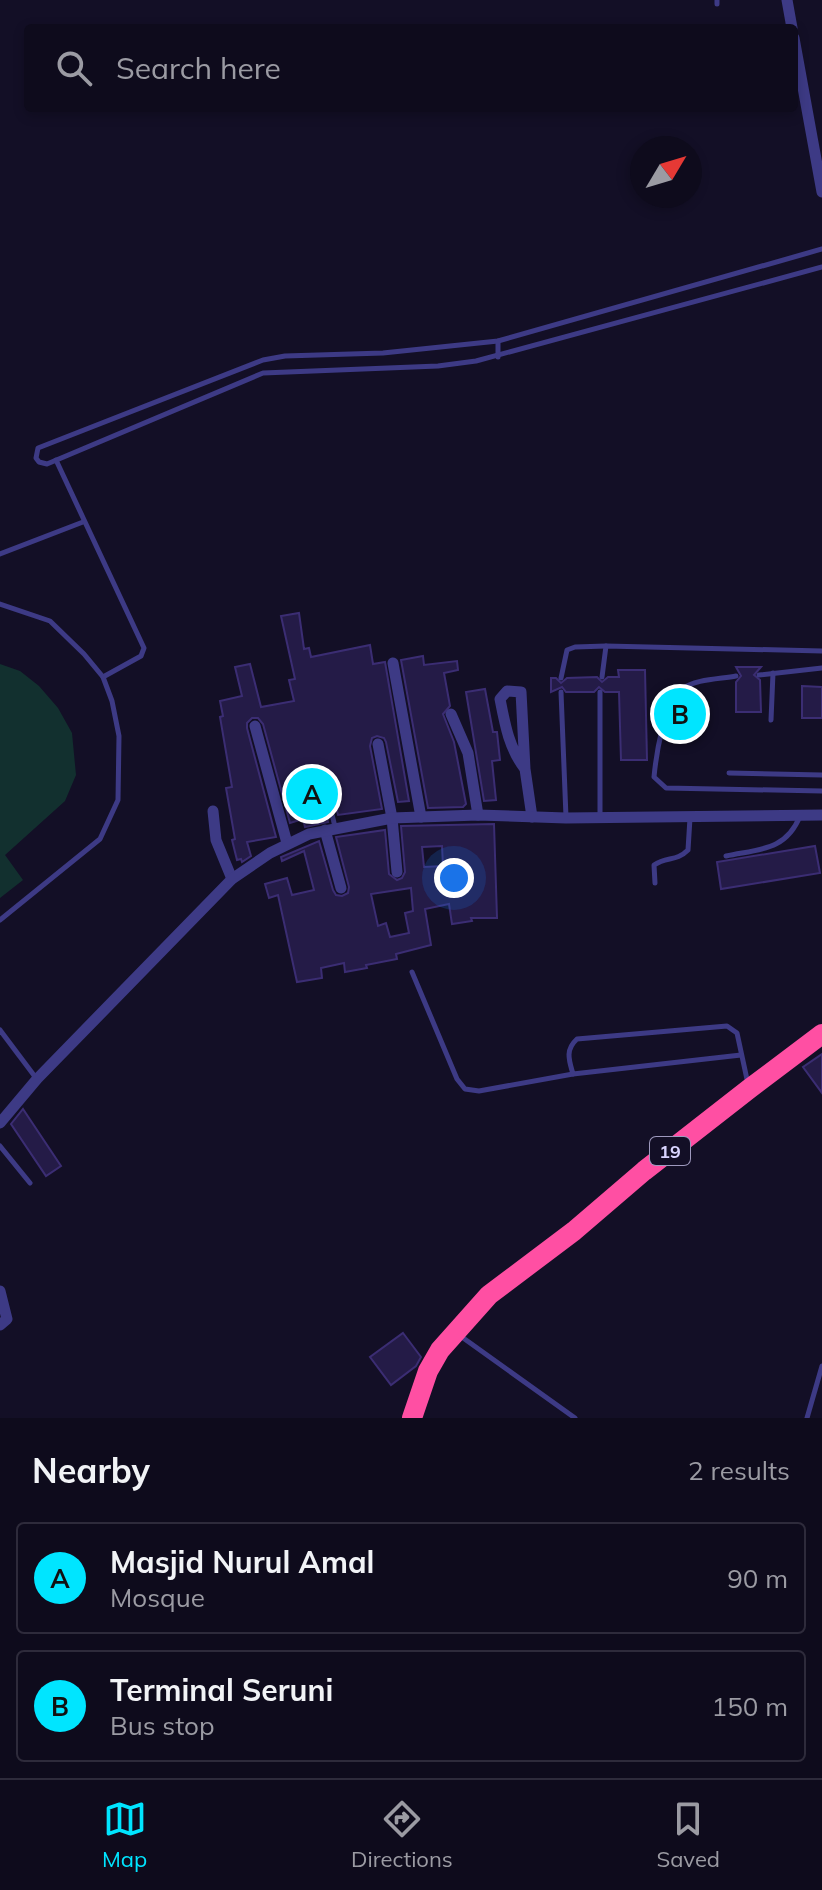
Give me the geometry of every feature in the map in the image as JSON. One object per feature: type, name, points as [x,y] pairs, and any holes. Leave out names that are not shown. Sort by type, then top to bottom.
[{"type":"highway","name":"19","points":[[412,1418],[428,1371],[455,1332],[489,1295],[822,1034]]},
{"type":"street","points":[[787,0],[791,24]]},
{"type":"street","points":[[798,60],[822,192]]},
{"type":"street","points":[[393,663],[421,817]]},
{"type":"street","points":[[525,769],[512,750],[508,735],[500,699],[507,691],[521,692],[525,769],[532,817]]},
{"type":"street","points":[[451,714],[468,753],[478,815]]},
{"type":"street","points":[[255,726],[287,843]]},
{"type":"street","points":[[378,744],[392,818],[397,872]]},
{"type":"street","points":[[213,811],[216,840],[232,879]]},
{"type":"street","points":[[0,1123],[37,1079],[232,879],[287,843],[330,829],[392,818],[822,815]]},
{"type":"street","points":[[330,829],[341,888]]},
{"type":"street","points":[[0,1291],[7,1319],[0,1325]]},
{"type":"lane","points":[[822,249],[498,341],[383,353],[274,357],[38,448],[35,454],[43,465],[263,373],[438,366],[498,357],[822,267]]},
{"type":"lane","points":[[498,341],[498,357]]},
{"type":"lane","points":[[56,460],[144,648],[141,656],[103,677]]},
{"type":"lane","points":[[0,554],[83,522]]},
{"type":"lane","points":[[0,604],[50,621],[103,677],[112,701],[119,736],[118,800],[100,839],[0,920]]},
{"type":"lane","points":[[602,677],[606,646]]},
{"type":"lane","points":[[561,678],[567,650],[575,647],[822,651]]},
{"type":"lane","points":[[759,675],[822,668]]},
{"type":"lane","points":[[771,720],[773,673]]},
{"type":"lane","points":[[736,676],[681,689],[671,702],[656,756],[654,777],[666,788],[822,791]]},
{"type":"lane","points":[[561,692],[566,818]]},
{"type":"lane","points":[[600,692],[600,818]]},
{"type":"lane","points":[[729,773],[822,775]]},
{"type":"lane","points":[[326,789],[330,829]]},
{"type":"lane","points":[[726,856],[785,841],[794,831],[801,815]]},
{"type":"lane","points":[[655,883],[654,865],[661,860],[679,858],[688,850],[690,817]]},
{"type":"lane","points":[[412,972],[457,1079],[465,1089],[479,1091],[573,1074],[741,1055]]},
{"type":"lane","points":[[573,1074],[568,1055],[570,1045],[577,1039],[727,1026],[737,1033],[749,1089]]},
{"type":"lane","points":[[0,1030],[37,1079]]},
{"type":"lane","points":[[0,1146],[30,1183]]},
{"type":"lane","points":[[455,1332],[575,1418]]},
{"type":"lane","points":[[807,1418],[822,1366]]},
{"type":"green space","points":[[0,664],[20,671],[39,686],[58,708],[72,733],[76,775],[65,801],[5,855],[23,880],[0,898]]},
{"type":"building","points":[[299,613],[304,649],[309,648],[311,657],[370,645],[373,664],[385,662],[409,801],[398,802],[386,742],[377,736],[372,738],[370,746],[382,809],[338,815],[331,787],[326,784],[321,789],[328,822],[305,827],[303,819],[290,823],[263,724],[258,718],[252,718],[247,728],[276,837],[247,842],[251,856],[242,862],[241,859],[237,860],[232,840],[235,839],[226,788],[232,787],[220,701],[242,696],[235,667],[250,664],[261,707],[294,701],[289,680],[295,679],[281,616]]},
{"type":"building","points":[[423,656],[424,665],[457,661],[458,670],[444,673],[450,706],[443,714],[454,742],[466,804],[463,807],[428,808],[401,660]]},
{"type":"building","points":[[736,667],[761,667],[754,675],[760,680],[761,712],[736,712],[736,682],[741,676]]},
{"type":"building","points":[[618,670],[645,670],[647,760],[621,760],[619,692],[605,692],[599,687],[594,692],[566,692],[562,687],[551,692],[551,678],[561,683],[567,678],[597,677],[602,682],[608,677],[619,677]]},
{"type":"building","points":[[802,686],[822,687],[822,718],[802,718]]},
{"type":"building","points":[[485,689],[493,732],[497,732],[500,760],[492,761],[496,800],[484,801],[466,692]]},
{"type":"building","points":[[494,824],[497,918],[471,918],[472,921],[452,924],[449,904],[425,909],[431,945],[396,954],[397,959],[366,965],[367,968],[345,972],[344,963],[321,968],[322,978],[297,982],[278,895],[269,898],[265,884],[287,878],[292,895],[314,890],[304,851],[282,861],[281,857],[319,841],[333,890],[336,895],[342,896],[348,893],[349,887],[336,837],[385,830],[389,874],[397,880],[405,872],[401,826]],"holes":[[[442,846],[443,866],[424,867],[422,847]],[[411,888],[413,911],[405,913],[409,933],[390,937],[386,923],[378,926],[371,894]]]},
{"type":"building","points":[[815,846],[820,873],[721,889],[717,862]]},
{"type":"building","points":[[822,1054],[822,1093],[803,1067]]},
{"type":"building","points":[[23,1109],[61,1166],[46,1176],[11,1124]]},
{"type":"building","points":[[403,1333],[421,1357],[416,1366],[391,1385],[370,1357]]},
{"type":"place","name":"Terminal Seruni","points":[[680,714]]},
{"type":"place","name":"Masjid Nurul Amal","points":[[312,794]]}]
